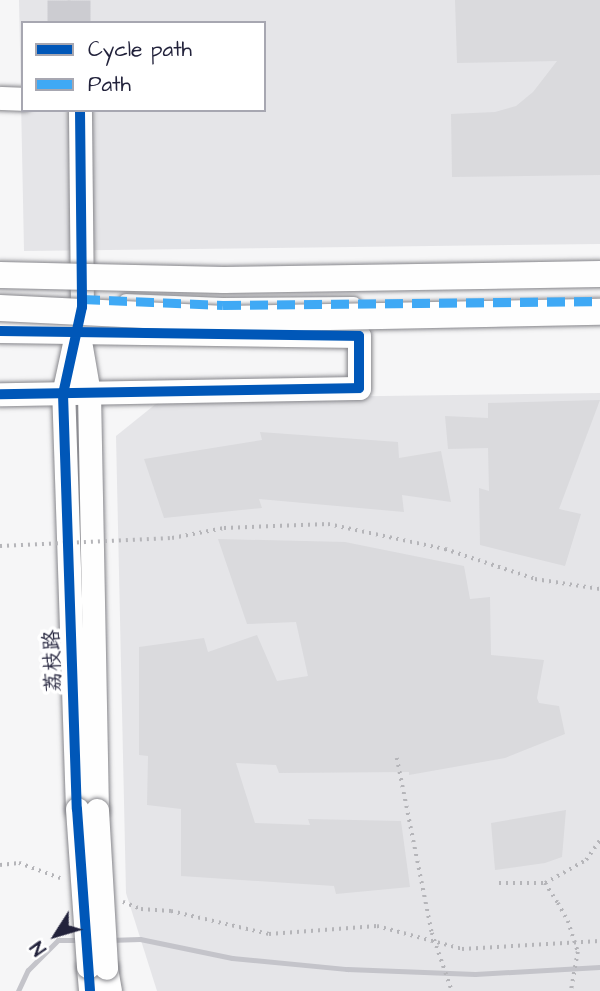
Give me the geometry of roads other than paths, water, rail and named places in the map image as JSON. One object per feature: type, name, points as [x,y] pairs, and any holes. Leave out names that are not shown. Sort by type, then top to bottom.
[{"type":"main road","points":[[0,275],[223,280],[600,274]]},
{"type":"main road","points":[[0,308],[225,319],[600,312]]},
{"type":"street","points":[[0,98],[21,99]]},
{"type":"street","points":[[78,331],[82,299],[80,112]]},
{"type":"street","points":[[82,299],[223,305],[600,301]]},
{"type":"street","points":[[0,331],[359,336],[359,388],[0,394]]},
{"type":"street","name":"荔枝路","points":[[78,331],[89,393],[87,809]]},
{"type":"street","name":"荔枝路","points":[[78,331],[63,394],[97,968],[90,991]]},
{"type":"street","name":"荔枝路","points":[[97,968],[110,991]]},
{"type":"waterway","points":[[109,940],[140,939],[232,958],[347,969],[475,974],[600,967]]},
{"type":"waterway","points":[[18,991],[28,970],[58,940],[82,940]]},
{"type":"tunnel","points":[[59,0],[59,21]]},
{"type":"tunnel","points":[[79,0],[79,21]]}]
